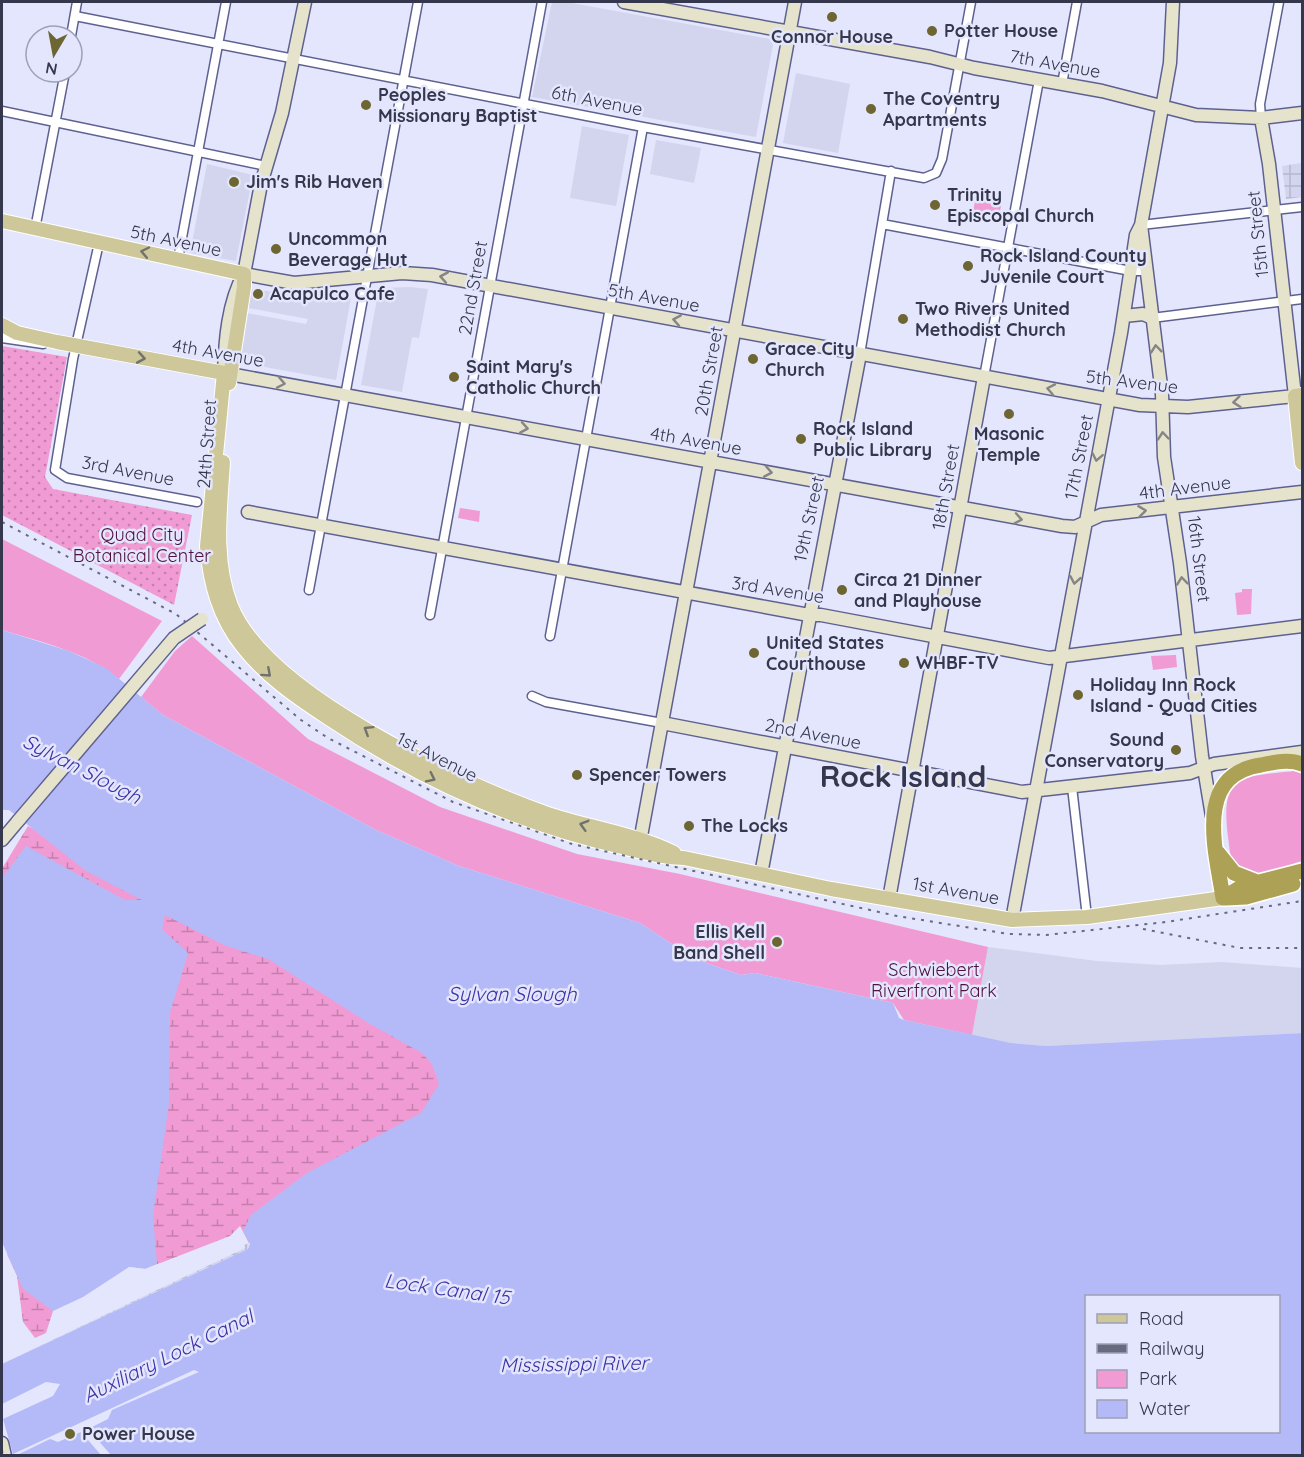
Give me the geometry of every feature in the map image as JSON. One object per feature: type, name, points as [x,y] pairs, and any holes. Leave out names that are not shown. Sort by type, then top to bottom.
[{"type":"highway","points":[[1212,816],[1226,784],[1242,770],[1281,762],[1302,764]]},
{"type":"highway","name":"16th Street","points":[[1212,816],[1223,898]]},
{"type":"highway","points":[[1217,852],[1234,873],[1257,882]]},
{"type":"highway","name":"1st Avenue","points":[[1223,898],[1243,886],[1302,871]]},
{"type":"highway","name":"1st Avenue","points":[[1223,898],[1246,897],[1302,881]]},
{"type":"main road","name":"5th Avenue","points":[[3,223],[244,274]]},
{"type":"main road","name":"24th Street","points":[[226,607],[209,571],[207,546],[227,373],[244,287],[244,274]]},
{"type":"main road","points":[[2,325],[17,333],[80,346]]},
{"type":"main road","name":"4th Avenue","points":[[80,346],[227,373]]},
{"type":"main road","name":"15th Street","points":[[1299,395],[1302,463]]},
{"type":"main road","name":"1st Avenue","points":[[226,607],[242,646],[259,666],[310,706],[366,742],[430,777],[502,809],[565,831],[639,847],[665,858],[684,858],[889,899],[1012,920],[1087,917],[1223,898]]},
{"type":"street","points":[[73,24],[77,2]]},
{"type":"street","points":[[178,259],[226,2]]},
{"type":"street","name":"24th Street","points":[[244,274],[266,166],[278,129],[305,2]]},
{"type":"street","points":[[309,590],[418,2]]},
{"type":"street","name":"22nd Street","points":[[430,615],[542,2]]},
{"type":"street","name":"7th Avenue","points":[[624,2],[666,5],[789,32],[866,44],[1102,91],[1206,116],[1261,118],[1302,113]]},
{"type":"street","name":"20th Street","points":[[639,847],[795,2]]},
{"type":"street","points":[[959,64],[971,2]]},
{"type":"street","points":[[1062,84],[1077,2]]},
{"type":"street","name":"17th Street","points":[[1012,920],[1124,315],[1136,235],[1142,225],[1173,39],[1173,2]]},
{"type":"street","name":"15th Street","points":[[1279,2],[1260,104],[1284,301],[1299,395]]},
{"type":"street","name":"6th Avenue","points":[[75,16],[643,127],[924,178],[936,173],[942,159],[959,64]]},
{"type":"street","name":"18th Street","points":[[889,899],[1039,80]]},
{"type":"street","points":[[35,229],[62,84]]},
{"type":"street","points":[[2,111],[266,166]]},
{"type":"street","points":[[550,636],[643,127]]},
{"type":"street","name":"19th Street","points":[[761,874],[860,354],[891,171]]},
{"type":"street","points":[[1142,225],[1302,207]]},
{"type":"street","points":[[882,224],[1131,271],[1147,271]]},
{"type":"street","name":"16th Street","points":[[1142,225],[1164,457],[1173,507],[1203,767],[1212,816]]},
{"type":"street","points":[[80,346],[99,243]]},
{"type":"street","name":"5th Avenue","points":[[244,274],[294,283],[415,274],[1161,407],[1299,395]]},
{"type":"street","points":[[1124,315],[1143,314],[1152,318],[1302,299]]},
{"type":"street","points":[[2,338],[43,344],[57,342]]},
{"type":"street","name":"3rd Avenue","points":[[80,346],[54,462],[55,470],[67,478],[197,502]]},
{"type":"street","name":"4th Avenue","points":[[227,373],[1062,526],[1075,527],[1101,515],[1302,492]]},
{"type":"street","name":"3rd Avenue","points":[[248,512],[809,615],[820,615],[1044,658],[1302,626]]},
{"type":"street","points":[[2,840],[181,632],[226,607]]},
{"type":"street","name":"2nd Avenue","points":[[532,696],[546,702],[1022,792],[1191,773],[1203,767],[1302,752]]},
{"type":"street","points":[[1072,787],[1087,917]]},
{"type":"street","points":[[2,1443],[5,1455]]},
{"type":"shaded area","points":[[552,2],[566,2],[770,39],[773,45],[756,137],[532,97]]},
{"type":"shaded area","points":[[796,73],[850,84],[838,153],[783,143]]},
{"type":"shaded area","points":[[582,126],[629,135],[616,206],[570,198]]},
{"type":"shaded area","points":[[656,140],[701,148],[694,183],[650,174]]},
{"type":"shaded area","points":[[1301,163],[1302,197],[1286,199],[1282,166]]},
{"type":"shaded area","points":[[207,164],[253,175],[236,261],[190,253]]},
{"type":"shaded area","points":[[379,288],[428,289],[419,338],[412,337],[402,392],[361,385]]},
{"type":"shaded area","points":[[252,289],[312,297],[345,293],[351,298],[336,380],[238,362],[247,313],[306,324],[308,319],[248,308]]},
{"type":"shaded area","points":[[988,947],[1097,961],[1160,965],[1222,962],[1302,968],[1302,1033],[1046,1046],[1011,1043],[972,1035]]},
{"type":"shaded area","points":[[249,1243],[248,1249],[2,1364],[245,1248],[244,1245]]},
{"type":"green space","points":[[976,197],[1002,201],[999,216],[973,211]]},
{"type":"green space","name":"Quad City Botanical Center","points":[[2,346],[67,357],[45,477],[53,489],[192,515],[174,605],[2,515]]},
{"type":"green space","points":[[460,508],[480,511],[479,522],[458,518]]},
{"type":"green space","points":[[2,539],[162,621],[119,679],[78,655],[2,630]]},
{"type":"green space","points":[[1242,589],[1252,589],[1251,614],[1237,615],[1235,593],[1242,592]]},
{"type":"green space","name":"Schwiebert Riverfront Park","points":[[192,636],[308,739],[440,807],[577,854],[680,874],[988,947],[972,1035],[904,1020],[893,1003],[755,973],[741,975],[695,959],[640,923],[459,866],[376,830],[163,715],[141,697],[175,651]]},
{"type":"green space","points":[[1176,655],[1177,667],[1153,670],[1151,656]]},
{"type":"green space","points":[[1294,771],[1302,774],[1302,861],[1262,873],[1247,874],[1240,871],[1232,860],[1228,837],[1226,816],[1227,801],[1231,790],[1247,778]]},
{"type":"green space","points":[[28,826],[392,1020],[471,1096],[249,1243],[240,1226],[230,1236],[145,1269],[2,880],[3,867]]},
{"type":"green space","points":[[36,1250],[53,1311],[46,1333],[35,1338],[23,1322],[17,1276],[7,1254]]},
{"type":"water","points":[[2,630],[69,651],[106,668],[163,715],[376,830],[459,866],[640,923],[695,959],[741,975],[755,973],[893,1003],[899,1018],[904,1020],[1011,1043],[1046,1046],[1302,1033],[1302,1455],[2,1455],[2,1364],[248,1249],[250,1244],[243,1231],[251,1215],[307,1173],[421,1113],[439,1084],[432,1064],[422,1053],[370,1024],[268,959],[226,946],[165,915],[162,929],[188,953],[170,1013],[169,1104],[153,1215],[157,1264],[145,1269],[129,1267],[110,1286],[63,1313],[53,1311],[23,1289],[2,1242],[2,878],[26,846],[125,900],[142,900],[86,871],[9,810],[2,810]]},
{"type":"pier","points":[[245,1248],[2,1362],[2,1360]]},
{"type":"pier","points":[[160,1263],[159,1267],[146,1271],[130,1270],[112,1288],[64,1315],[55,1315],[53,1311],[83,1297],[129,1267],[145,1269]]},
{"type":"pier","points":[[194,1370],[199,1372],[112,1410],[108,1419],[88,1429],[111,1455],[101,1455],[81,1432],[58,1442],[50,1439],[15,1456],[2,1455],[2,1404],[46,1382],[60,1384],[53,1396],[3,1419],[13,1454]]},
{"type":"railway","points":[[2,522],[176,614],[301,720],[328,738],[453,802],[572,844],[897,916],[1009,934],[1046,935],[1166,922],[1302,901]]},
{"type":"railway","points":[[1143,929],[1240,948],[1302,948]]},
{"type":"railway","points":[[2,1450],[3,1456]]},
{"type":"place","name":"Connor House","points":[[832,17]]},
{"type":"place","name":"Potter House","points":[[932,31]]},
{"type":"place","name":"Peoples Missionary Baptist","points":[[366,105]]},
{"type":"place","name":"The Coventry Apartments","points":[[871,109]]},
{"type":"place","name":"Jim's Rib Haven","points":[[234,182]]},
{"type":"place","name":"Trinity Episcopal Church","points":[[935,205]]},
{"type":"place","name":"Uncommon Beverage Hut","points":[[276,249]]},
{"type":"place","name":"Rock Island County Juvenile Court","points":[[968,266]]},
{"type":"place","name":"Acapulco Cafe","points":[[258,294]]},
{"type":"place","name":"Two Rivers United Methodist Church","points":[[903,319]]},
{"type":"place","name":"Grace City Church","points":[[753,359]]},
{"type":"place","name":"Saint Mary's Catholic Church","points":[[454,377]]},
{"type":"place","name":"Masonic Temple","points":[[1009,414]]},
{"type":"place","name":"Rock Island Public Library","points":[[801,439]]},
{"type":"place","name":"Circa 21 Dinner and Playhouse","points":[[842,590]]},
{"type":"place","name":"United States Courthouse","points":[[754,653]]},
{"type":"place","name":"WHBF-TV","points":[[904,663]]},
{"type":"place","name":"Holiday Inn Rock Island - Quad Cities","points":[[1078,695]]},
{"type":"place","name":"Sound Conservatory","points":[[1176,750]]},
{"type":"place","name":"Spencer Towers","points":[[577,775]]},
{"type":"place","name":"The Locks","points":[[689,826]]},
{"type":"place","name":"Ellis Kell Band Shell","points":[[777,942]]},
{"type":"place","name":"Power House","points":[[70,1434]]},
{"type":"district","name":"Rock Island","points":[[903,777]]},
{"type":"water label","name":"Sylvan Slough","points":[[82,769]]},
{"type":"water label","name":"Sylvan Slough","points":[[512,994]]},
{"type":"water label","name":"Lock Canal 15","points":[[447,1289]]},
{"type":"water label","name":"Auxiliary Lock Canal","points":[[168,1356]]},
{"type":"water label","name":"Mississippi River","points":[[574,1364]]}]
